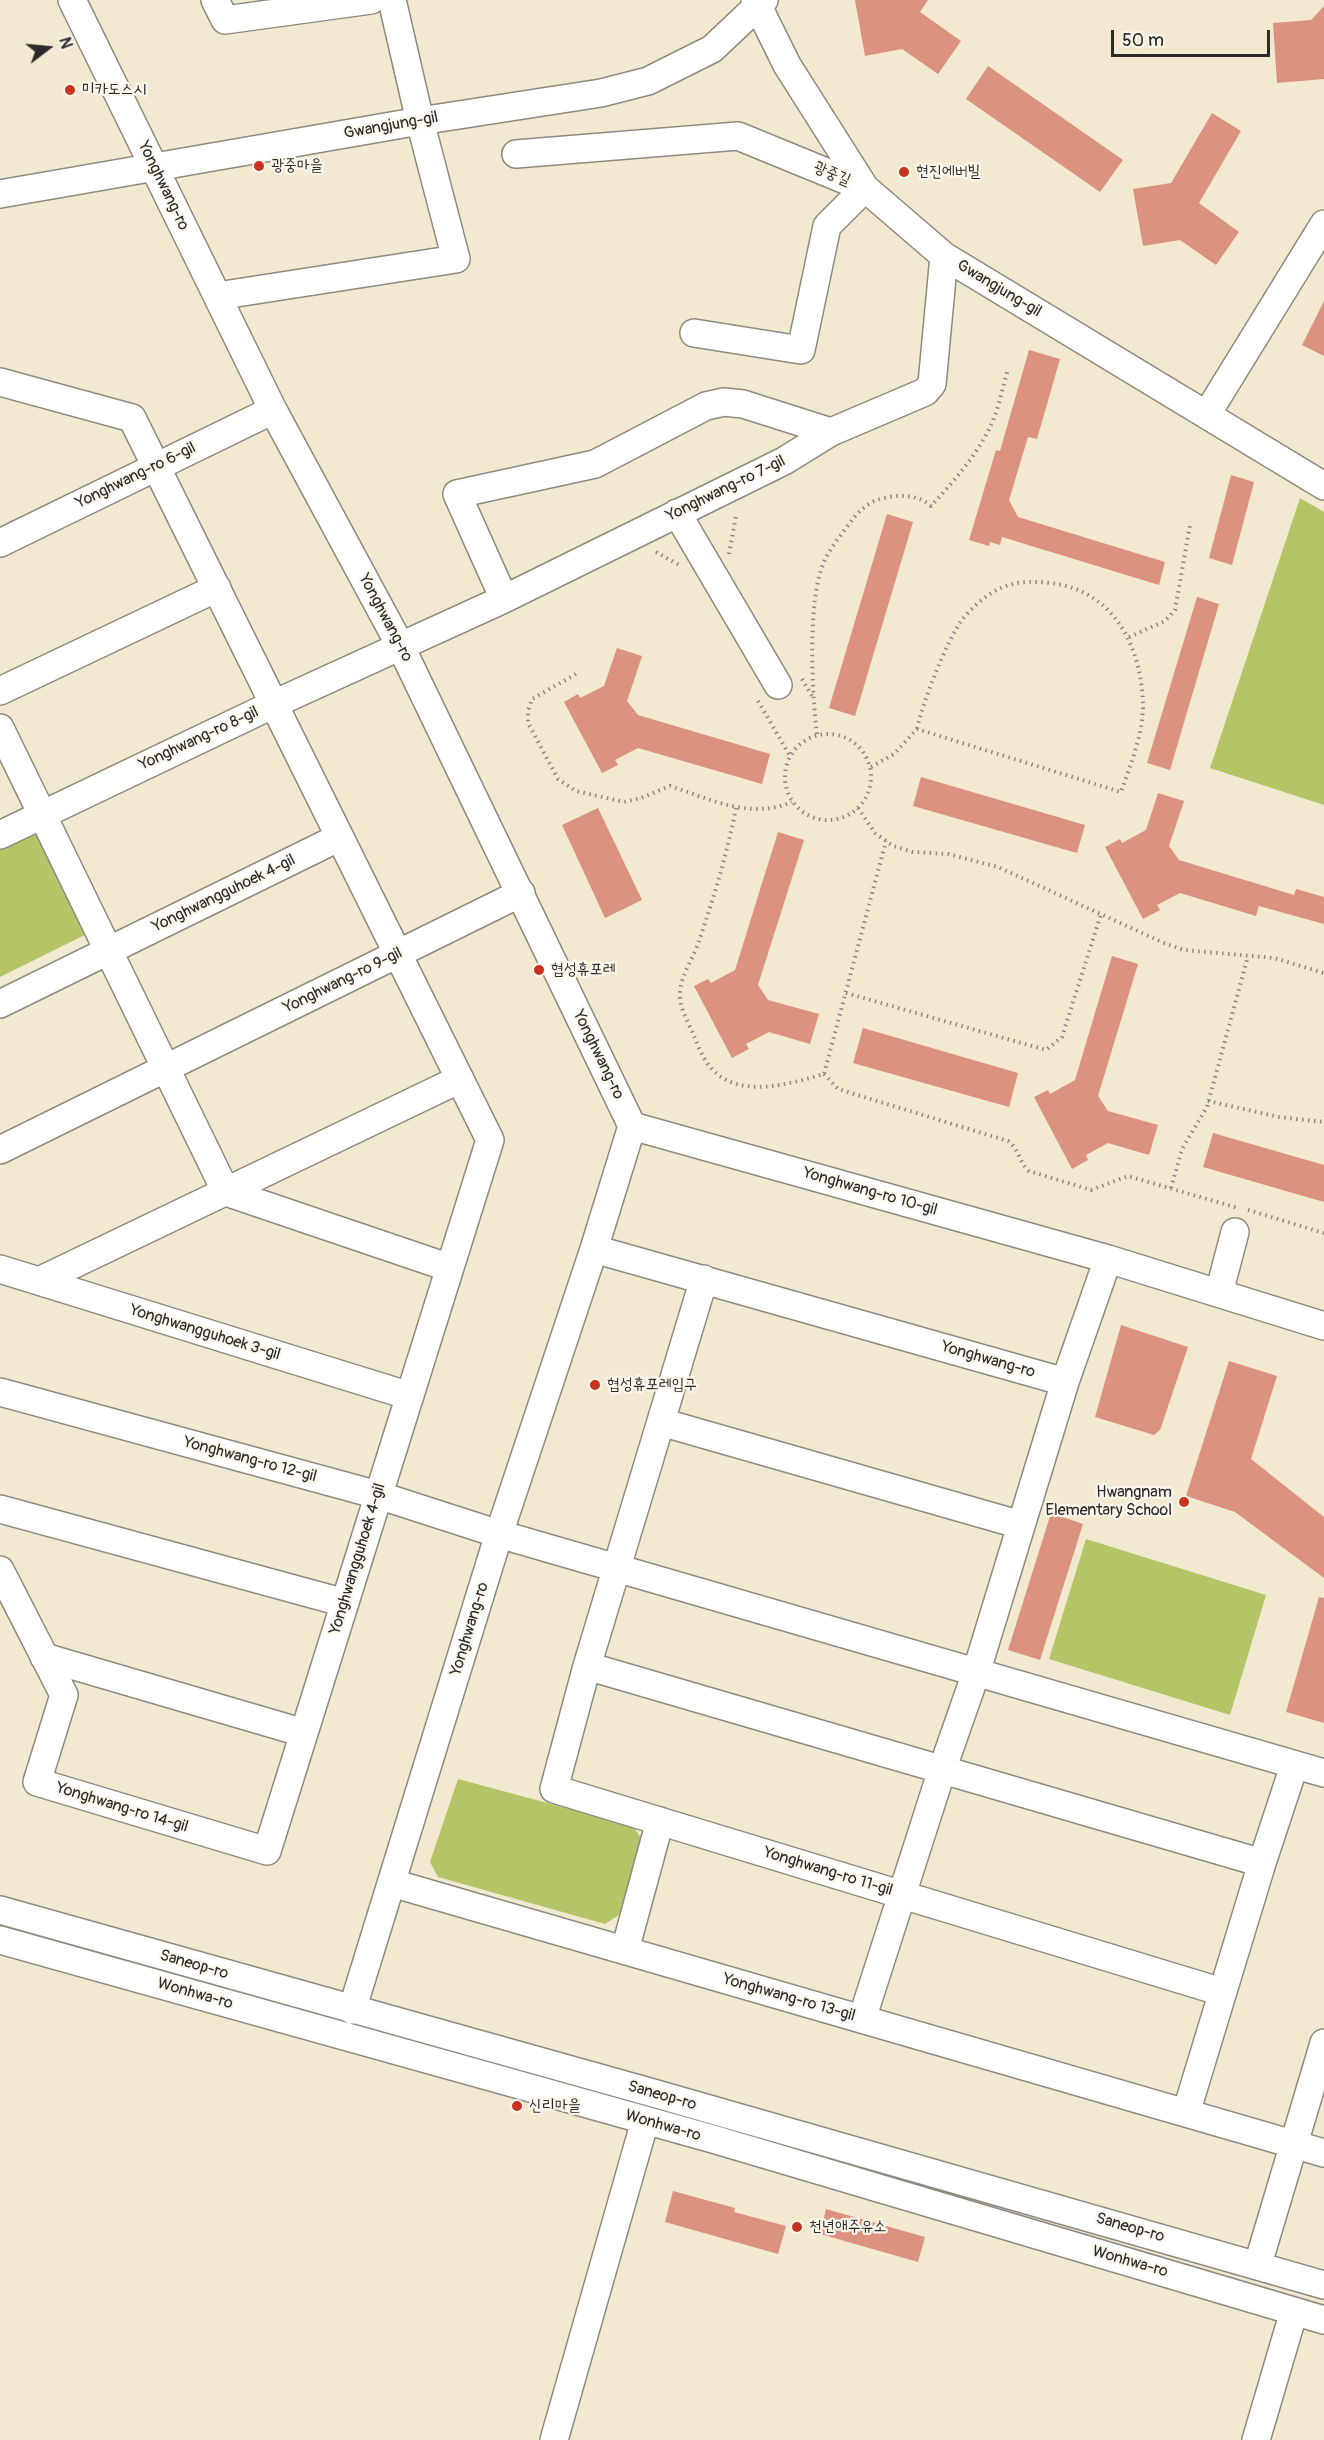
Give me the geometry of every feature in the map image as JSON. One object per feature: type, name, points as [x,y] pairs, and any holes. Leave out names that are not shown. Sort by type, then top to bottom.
[{"type":"street","name":"Yonghwang-ro","points":[[72,0],[273,410],[401,647],[632,1126],[594,1249],[499,1534],[352,2010]]},
{"type":"street","points":[[215,0],[225,20],[371,0]]},
{"type":"street","points":[[217,296],[456,259],[420,121],[392,0]]},
{"type":"street","name":"Gwangjung-gil","points":[[0,194],[420,121],[601,93],[648,81],[712,50],[759,2],[787,64],[865,188],[944,256],[1324,486]]},
{"type":"street","name":"광중길","points":[[516,154],[738,136],[865,188],[827,226],[801,350],[694,333]]},
{"type":"street","points":[[1207,414],[1324,224]]},
{"type":"street","name":"Yonghwang-ro 7-gil","points":[[401,647],[504,599],[784,461],[831,432],[926,392],[932,384],[944,256]]},
{"type":"street","name":"Yonghwangguhoek 4-gil","points":[[0,402],[13,386],[132,418],[490,1140],[267,1851]]},
{"type":"street","points":[[504,599],[457,494],[595,464],[706,406],[724,402],[743,404],[831,432]]},
{"type":"street","name":"Yonghwang-ro 6-gil","points":[[0,543],[273,410]]},
{"type":"street","points":[[677,513],[778,685]]},
{"type":"street","points":[[0,691],[217,588]]},
{"type":"street","name":"Yonghwang-ro 8-gil","points":[[0,835],[274,704],[401,647]]},
{"type":"street","points":[[0,728],[225,1192],[450,1268]]},
{"type":"street","name":"Yonghwangguhoek 4-gil","points":[[0,1004],[340,837]]},
{"type":"street","name":"Yonghwang-ro 9-gil","points":[[0,1150],[521,893]]},
{"type":"street","points":[[39,1281],[460,1079]]},
{"type":"street","name":"Yonghwang-ro 10-gil","points":[[632,1126],[1108,1259],[1324,1326]]},
{"type":"street","points":[[1219,1293],[1235,1232]]},
{"type":"street","name":"Yonghwang-ro","points":[[594,1249],[1065,1382]]},
{"type":"street","points":[[862,2019],[942,1770],[976,1673],[1065,1382],[1108,1259]]},
{"type":"street","name":"Yonghwangguhoek 3-gil","points":[[0,1269],[410,1396]]},
{"type":"street","points":[[617,1568],[704,1279]]},
{"type":"street","name":"Yonghwang-ro 12-gil","points":[[0,1392],[378,1495],[499,1534]]},
{"type":"street","points":[[661,1422],[1021,1525]]},
{"type":"street","points":[[0,1509],[345,1603]]},
{"type":"street","points":[[499,1534],[1324,1773]]},
{"type":"street","name":"Yonghwang-ro 11-gil","points":[[617,1568],[587,1666],[554,1789],[1222,1992]]},
{"type":"street","name":"Yonghwang-ro 14-gil","points":[[0,1570],[64,1695],[37,1782],[267,1851]]},
{"type":"street","points":[[44,1657],[304,1733]]},
{"type":"street","points":[[587,1666],[1262,1863]]},
{"type":"street","points":[[1185,2113],[1294,1766]]},
{"type":"street","points":[[625,1950],[660,1821]]},
{"type":"street","name":"Yonghwang-ro 13-gil","points":[[392,1883],[1324,2153]]},
{"type":"street","name":"Saneop-ro","points":[[0,1910],[1258,2264],[1324,2285]]},
{"type":"street","name":"Wonhwa-ro","points":[[0,1940],[645,2121],[1324,2320]]},
{"type":"street","points":[[1258,2264],[1324,2043]]},
{"type":"street","points":[[554,2440],[645,2121]]},
{"type":"street","points":[[1256,2440],[1294,2311]]},
{"type":"path","points":[[817,734],[812,696],[815,597],[823,564],[855,516],[864,506],[874,500],[898,496],[921,498],[931,506],[976,451],[992,422],[1008,369]]},
{"type":"path","points":[[1129,638],[1166,621],[1175,610],[1190,525]]},
{"type":"path","points":[[871,767],[894,754],[917,729],[938,668],[962,620],[983,599],[1001,588],[1028,580],[1063,584],[1089,594],[1114,615],[1129,638],[1141,675],[1143,711],[1136,748],[1121,792],[917,729]]},
{"type":"path","points":[[576,674],[532,699],[528,711],[528,723],[558,779],[567,787],[624,802],[641,798],[670,786],[736,808],[754,811],[778,808],[792,802]]},
{"type":"path","points":[[831,733],[844,736],[856,743],[865,753],[871,767],[872,782],[867,796],[858,808],[846,817],[832,821],[817,819],[803,813],[792,802],[786,788],[785,773],[788,760],[795,748],[805,739],[817,734],[831,733]]},
{"type":"path","points":[[736,808],[715,894],[698,947],[680,989],[680,1001],[701,1054],[715,1072],[733,1082],[750,1086],[770,1086],[824,1074]]},
{"type":"path","points":[[858,808],[875,833],[893,846],[913,852],[948,854],[998,867],[1164,943],[1184,950],[1274,958],[1324,974]]},
{"type":"path","points":[[824,1074],[886,841]]},
{"type":"path","points":[[846,993],[1046,1050],[1062,1037],[1101,914]]},
{"type":"path","points":[[1171,1188],[1182,1149],[1208,1101],[1248,956]]},
{"type":"path","points":[[824,1074],[838,1089],[1008,1141],[1016,1147],[1023,1166],[1029,1171],[1090,1190],[1128,1176],[1324,1233]]},
{"type":"path","points":[[1208,1101],[1279,1117],[1324,1122]]},
{"type":"green space","points":[[1300,498],[1324,512],[1324,805],[1210,768]]},
{"type":"green space","points":[[58,821],[109,923],[0,977],[0,850]]},
{"type":"green space","points":[[1086,1539],[1266,1595],[1230,1715],[1049,1659]]},
{"type":"green space","points":[[458,1779],[633,1826],[643,1841],[619,1915],[605,1924],[438,1877],[430,1862]]},
{"type":"building","points":[[855,0],[928,0],[920,12],[961,41],[938,74],[902,49],[865,56]]},
{"type":"building","points":[[1324,6],[1324,79],[1277,83],[1273,23],[1311,20]]},
{"type":"building","points":[[988,66],[1123,160],[1100,192],[966,99]]},
{"type":"building","points":[[1212,113],[1241,131],[1199,203],[1239,232],[1216,265],[1180,240],[1143,246],[1133,189],[1171,183]]},
{"type":"building","points":[[1324,301],[1324,356],[1302,345]]},
{"type":"building","points":[[1029,350],[1060,359],[1037,439],[1028,437],[1009,500],[1018,517],[1165,562],[1159,585],[1002,537],[1000,545],[990,542],[989,546],[969,540],[996,450],[1000,451]]},
{"type":"building","points":[[1231,475],[1254,482],[1232,565],[1209,558]]},
{"type":"building","points":[[887,514],[913,522],[855,716],[829,708]]},
{"type":"building","points":[[1197,597],[1219,604],[1170,770],[1147,763]]},
{"type":"building","points":[[617,648],[642,656],[627,701],[638,715],[770,754],[762,784],[638,748],[615,760],[618,765],[602,773],[564,702],[578,694],[580,698],[604,686]]},
{"type":"building","points":[[921,777],[1085,825],[1077,853],[913,806]]},
{"type":"building","points":[[1158,793],[1184,801],[1169,846],[1179,860],[1294,895],[1296,889],[1324,897],[1324,924],[1259,906],[1256,916],[1180,893],[1157,905],[1160,910],[1143,919],[1105,847],[1120,839],[1122,843],[1146,830]]},
{"type":"building","points":[[598,808],[642,900],[605,918],[562,825]]},
{"type":"building","points":[[778,832],[804,840],[758,985],[768,1000],[819,1014],[810,1044],[769,1032],[746,1044],[749,1049],[732,1058],[694,986],[708,979],[711,983],[735,970]]},
{"type":"building","points":[[1112,956],[1138,964],[1098,1096],[1108,1111],[1158,1125],[1149,1155],[1108,1143],[1086,1155],[1088,1160],[1072,1169],[1034,1097],[1048,1090],[1050,1094],[1075,1080]]},
{"type":"building","points":[[863,1028],[1018,1073],[1009,1107],[853,1063]]},
{"type":"building","points":[[1213,1133],[1324,1165],[1324,1202],[1203,1167]]},
{"type":"building","points":[[1121,1325],[1188,1347],[1160,1430],[1154,1435],[1095,1417]]},
{"type":"building","points":[[1229,1361],[1277,1376],[1251,1459],[1324,1517],[1324,1578],[1235,1512],[1186,1496]]},
{"type":"building","points":[[1051,1513],[1083,1524],[1040,1660],[1008,1650]]},
{"type":"building","points":[[1319,1597],[1324,1598],[1324,1723],[1286,1712]]},
{"type":"building","points":[[673,2191],[735,2208],[734,2212],[786,2226],[778,2254],[665,2222]]},
{"type":"building","points":[[826,2209],[925,2237],[918,2262],[820,2234]]},
{"type":"place","name":"미카도스시","points":[[70,90]]},
{"type":"place","name":"광중마을","points":[[259,166]]},
{"type":"place","name":"현진에버빌","points":[[904,172]]},
{"type":"place","name":"협성휴포레","points":[[539,970]]},
{"type":"place","name":"협성휴포레입구","points":[[595,1385]]},
{"type":"place","name":"Hwangnam Elementary School","points":[[1184,1502]]},
{"type":"place","name":"신리마을","points":[[517,2106]]},
{"type":"place","name":"천년애주유소","points":[[797,2227]]}]
